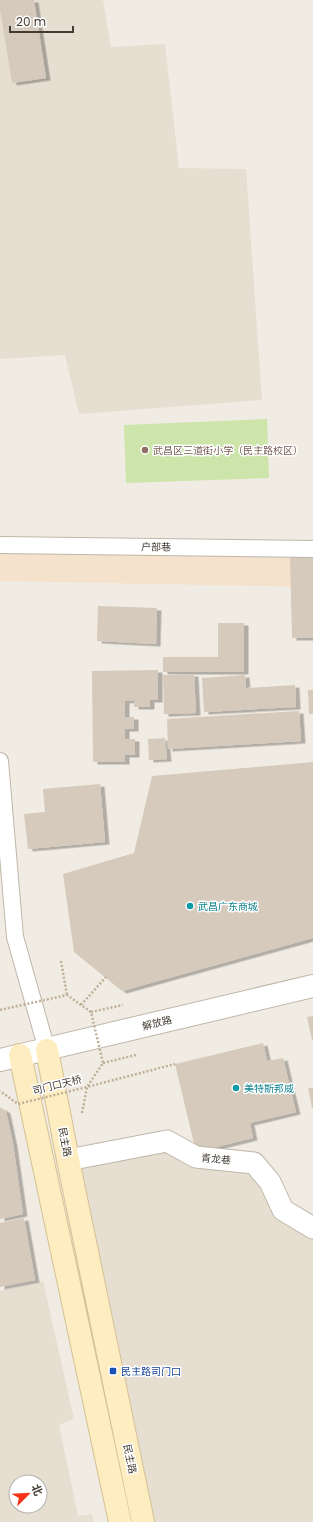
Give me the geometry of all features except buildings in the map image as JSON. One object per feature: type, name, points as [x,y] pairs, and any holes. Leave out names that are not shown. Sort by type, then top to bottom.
[{"type":"main road","name":"民主路","points":[[47,1050],[68,1160],[143,1522]]},
{"type":"main road","points":[[10,1058],[120,1522]]},
{"type":"street","name":"户部巷","points":[[0,545],[313,548]]},
{"type":"street","name":"民主路","points":[[0,761],[15,937],[47,1050]]},
{"type":"street","name":"解放路","points":[[10,1058],[313,986]]},
{"type":"street","name":"青龙巷","points":[[68,1160],[167,1141],[196,1157],[254,1163],[270,1182],[283,1210],[313,1228]]},
{"type":"path","points":[[61,961],[67,995],[91,1012],[103,1063],[136,1055]]},
{"type":"path","points":[[81,1005],[106,978]]},
{"type":"path","points":[[0,1010],[67,995]]},
{"type":"path","points":[[91,1012],[123,1005]]},
{"type":"path","name":"司门口天桥","points":[[0,1091],[18,1104],[87,1087],[103,1063]]},
{"type":"path","points":[[82,1117],[87,1087],[175,1064]]},
{"type":"shaded area","points":[[0,0],[103,0],[111,47],[165,44],[179,168],[246,169],[262,400],[79,414],[65,355],[0,359]]},
{"type":"shaded area","points":[[0,548],[313,548],[313,587],[0,581]]},
{"type":"shaded area","points":[[167,1141],[254,1163],[313,1228],[313,1522],[143,1522],[68,1160]]},
{"type":"shaded area","points":[[43,1281],[74,1419],[59,1425],[78,1516],[92,1514],[94,1522],[0,1522],[0,1291]]},
{"type":"green space","points":[[267,419],[269,478],[126,483],[124,425]]},
{"type":"place","name":"武昌区三道街小学（民主路校区）","points":[[145,450]]},
{"type":"place","name":"武昌广东商城","points":[[190,906]]},
{"type":"place","name":"美特斯邦威","points":[[236,1088]]},
{"type":"place","name":"民主路司门口","points":[[113,1371]]}]
